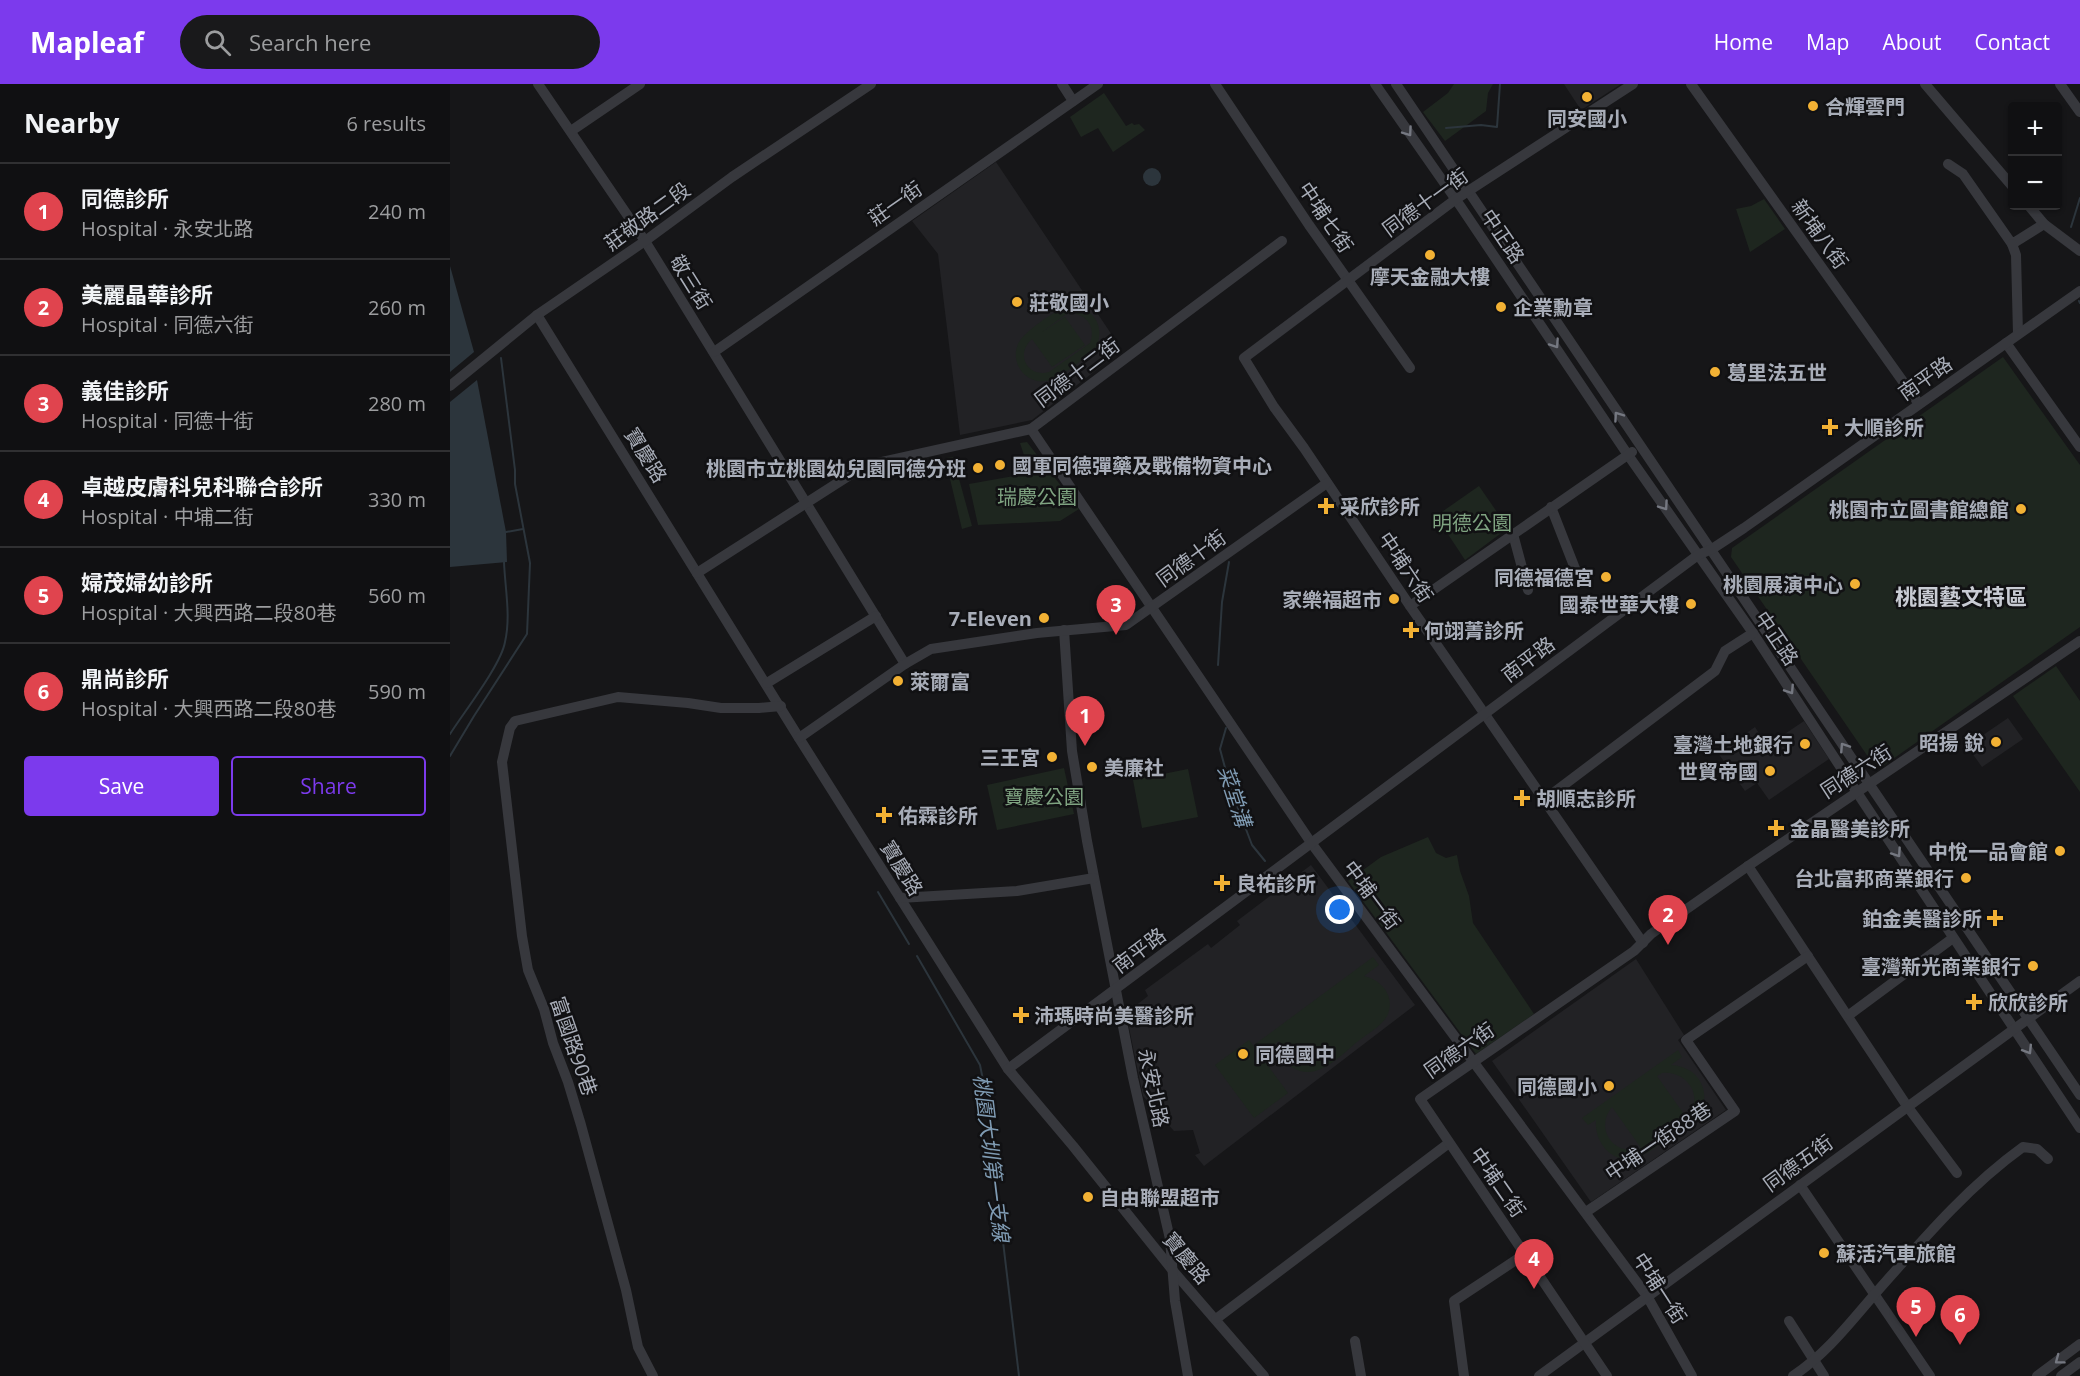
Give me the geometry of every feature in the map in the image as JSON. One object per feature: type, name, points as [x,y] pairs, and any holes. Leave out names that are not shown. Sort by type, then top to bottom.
[{"type":"street","name":"敬三街","points":[[538,84],[645,241],[905,664]]},
{"type":"street","points":[[571,131],[640,84]]},
{"type":"street","name":"莊敬路二段","points":[[450,386],[537,315],[645,241],[732,177],[871,84]]},
{"type":"street","points":[[1062,84],[1073,100]]},
{"type":"street","name":"莊一街","points":[[714,352],[1098,84]]},
{"type":"street","name":"中埔七街","points":[[1215,84],[1348,281],[1410,368]]},
{"type":"street","name":"中正路","points":[[1374,84],[1456,199],[1628,454],[1753,633],[2080,1128]]},
{"type":"street","name":"中正路","points":[[1396,84],[2080,1095]]},
{"type":"street","name":"同德十一街","points":[[1244,358],[1456,199],[1633,84]]},
{"type":"street","name":"新埔八街","points":[[1691,84],[1919,404]]},
{"type":"street","points":[[1925,84],[2008,180]]},
{"type":"street","points":[[2060,84],[2080,112]]},
{"type":"street","points":[[1948,164],[1963,174],[2012,244],[2016,255],[2018,334]]},
{"type":"street","points":[[2032,210],[2044,224],[2080,251]]},
{"type":"street","points":[[2012,244],[2044,224]]},
{"type":"street","name":"同德十二街","points":[[806,504],[864,466],[1031,429],[1282,241]]},
{"type":"street","name":"南平路","points":[[1008,1069],[1698,555],[1712,549],[2080,291]]},
{"type":"street","name":"寶慶路","points":[[537,315],[799,738],[1008,1069],[1174,1272],[1264,1376]]},
{"type":"street","points":[[2006,343],[2080,447]]},
{"type":"street","name":"中埔六街","points":[[1244,358],[1274,407],[1642,943]]},
{"type":"street","name":"中埔一街","points":[[1031,429],[1312,844],[1647,1296],[1692,1376]]},
{"type":"street","points":[[1410,606],[1639,446]]},
{"type":"street","name":"同德十街","points":[[799,738],[931,648],[1064,630],[1126,625],[1327,483]]},
{"type":"street","points":[[697,573],[806,504]]},
{"type":"street","points":[[1551,507],[1576,571]]},
{"type":"street","points":[[1513,534],[1528,590]]},
{"type":"street","points":[[766,683],[876,616]]},
{"type":"street","name":"永安北路","points":[[1064,630],[1072,751],[1115,990],[1170,1239],[1175,1301],[1188,1376]]},
{"type":"street","points":[[1544,800],[1715,671],[1725,651],[1753,633]]},
{"type":"street","name":"同德六街","points":[[1420,1100],[1634,951],[1748,866],[2080,641]]},
{"type":"street","name":"富國路90巷","points":[[653,1376],[638,1347],[627,1290],[581,1125],[544,1009],[528,970],[502,762],[510,728],[515,721],[618,697],[721,708],[781,706]]},
{"type":"street","points":[[1748,866],[1849,1015],[1907,1106],[1957,1173]]},
{"type":"street","points":[[900,898],[1017,891],[1094,878]]},
{"type":"street","points":[[1849,1015],[1953,938]]},
{"type":"street","name":"中埔一街88巷","points":[[1586,1212],[1735,1111],[1686,1040],[1808,956]]},
{"type":"street","name":"同德五街","points":[[1539,1376],[2080,981]]},
{"type":"street","name":"中埔二街","points":[[1420,1100],[1526,1254],[1606,1376]]},
{"type":"street","points":[[1216,1319],[1449,1143]]},
{"type":"street","points":[[1793,1376],[1838,1337],[1946,1214],[2009,1157],[2023,1147],[2037,1149],[2048,1159]]},
{"type":"street","points":[[1800,1185],[1930,1376]]},
{"type":"street","points":[[1464,1376],[1455,1300],[1526,1254]]},
{"type":"street","points":[[1789,1321],[1824,1376]]},
{"type":"street","points":[[1355,1341],[1361,1376]]},
{"type":"street","points":[[2037,1376],[2080,1344]]},
{"type":"street","points":[[2061,1376],[2080,1362]]},
{"type":"shaded area","name":"同安國小","points":[[1564,84],[1621,84],[1581,110]]},
{"type":"shaded area","name":"莊敬國小","points":[[996,162],[1122,350],[1032,420],[960,435],[938,254],[912,221]]},
{"type":"shaded area","points":[[1152,168],[1158,171],[1161,177],[1158,183],[1152,186],[1146,183],[1143,177],[1146,171]]},
{"type":"shaded area","points":[[450,266],[474,352],[450,372]]},
{"type":"shaded area","points":[[477,380],[506,532],[507,562],[450,567],[450,402]]},
{"type":"shaded area","name":"昭揚 銳","points":[[2008,718],[2023,739],[1982,767],[1967,746]]},
{"type":"shaded area","name":"世貿帝國","points":[[1804,721],[1829,759],[1769,800],[1757,783],[1745,791],[1718,753],[1755,727],[1767,746]]},
{"type":"shaded area","name":"同德國中","points":[[1311,865],[1415,1005],[1204,1166],[1195,1155],[1200,1153],[1193,1130],[1174,1131],[1143,1096],[1126,1013],[1148,996],[1145,990],[1208,944],[1211,948],[1240,925],[1237,921]]},
{"type":"shaded area","name":"同德國小","points":[[1636,959],[1684,1035],[1678,1040],[1726,1110],[1591,1202],[1492,1061]]},
{"type":"green space","points":[[1454,84],[1493,84],[1488,93],[1486,111],[1445,141],[1423,112],[1448,93]]},
{"type":"green space","points":[[1104,93],[1126,126],[1132,123],[1139,124],[1145,130],[1113,152],[1098,128],[1081,137],[1070,117]]},
{"type":"green space","points":[[1764,199],[1785,229],[1750,252],[1736,209],[1751,206]]},
{"type":"green space","points":[[1069,306],[1086,310],[1096,321],[1099,336],[1093,352],[1050,380],[1042,381],[1028,377],[1016,359],[1018,344],[1033,327]],"holes":[[[1076,314],[1089,322],[1092,332],[1090,343],[1049,372],[1041,373],[1029,368],[1024,358],[1024,351],[1032,339],[1052,367],[1085,345],[1065,317],[1042,332],[1065,315]]]},
{"type":"green space","points":[[2003,357],[2080,465],[2080,627],[1883,766],[1871,761],[1731,557],[1732,548]]},
{"type":"green space","name":"瑞慶公園","points":[[1027,442],[1079,509],[1060,521],[978,525],[969,484],[1030,473],[1020,443]]},
{"type":"green space","name":"瑞慶公園","points":[[953,457],[972,526],[962,529],[945,458]]},
{"type":"green space","name":"明德公園","points":[[1479,486],[1508,528],[1465,560],[1436,516]]},
{"type":"green space","points":[[2056,666],[2080,701],[2080,792],[2013,696]]},
{"type":"green space","name":"寶慶公園","points":[[1064,768],[1074,814],[997,830],[987,785]]},
{"type":"green space","points":[[1188,769],[1198,817],[1142,828],[1133,780]]},
{"type":"green space","points":[[1428,837],[1436,853],[1446,858],[1457,855],[1469,896],[1473,923],[1534,1014],[1476,1054],[1348,881],[1381,857]]},
{"type":"green space","points":[[1373,957],[1379,965],[1364,976],[1381,985],[1390,1001],[1388,1014],[1379,1026],[1336,1060],[1311,1072],[1290,1066],[1283,1056],[1279,1041],[1260,1054],[1254,1045]]},
{"type":"green space","points":[[1249,1040],[1288,1093],[1254,1118],[1215,1065]]},
{"type":"green space","points":[[1678,1050],[1682,1057],[1671,1065],[1692,1072],[1699,1079],[1704,1093],[1701,1110],[1689,1124],[1646,1153],[1630,1159],[1614,1156],[1607,1151],[1598,1137],[1596,1120],[1588,1125],[1582,1118]],"holes":[[[1662,1073],[1679,1076],[1691,1087],[1694,1102],[1692,1110],[1686,1117],[1657,1076]],[[1612,1107],[1641,1148],[1631,1150],[1623,1148],[1615,1145],[1610,1139],[1605,1124]]]},
{"type":"waterway","name":"菜堂溝","points":[[1446,128],[1481,125],[1497,127],[1500,84]]},
{"type":"waterway","points":[[2071,227],[2080,198]]},
{"type":"waterway","points":[[450,756],[527,634],[530,563],[515,484],[501,358]]},
{"type":"waterway","points":[[506,532],[523,529]]},
{"type":"waterway","points":[[450,734],[490,675],[502,652],[508,622],[504,562]]},
{"type":"waterway","name":"菜堂溝","points":[[1218,665],[1222,602],[1229,562]]},
{"type":"waterway","name":"菜堂溝","points":[[1226,728],[1220,749],[1231,790],[1252,845],[1265,861]]},
{"type":"waterway","name":"桃園大圳第一支線","points":[[878,892],[909,944]]},
{"type":"waterway","name":"桃園大圳第一支線","points":[[917,956],[980,1065],[985,1090],[1019,1376]]},
{"type":"place","name":"同安國小","points":[[1587,97]]},
{"type":"place","name":"合輝雲門","points":[[1813,106]]},
{"type":"place","name":"摩天金融大樓","points":[[1430,255]]},
{"type":"place","name":"莊敬國小","points":[[1017,302]]},
{"type":"place","name":"企業勳章","points":[[1501,307]]},
{"type":"place","name":"葛里法五世","points":[[1715,372]]},
{"type":"place","name":"大順診所","points":[[1830,427]]},
{"type":"place","name":"國軍同德彈藥及戰備物資中心","points":[[1000,465]]},
{"type":"place","name":"桃園市立桃園幼兒園同德分班","points":[[978,468]]},
{"type":"place","name":"采欣診所","points":[[1326,506]]},
{"type":"place","name":"桃園市立圖書館總館","points":[[2021,509]]},
{"type":"place","name":"同德福德宮","points":[[1606,577]]},
{"type":"place","name":"桃園展演中心","points":[[1855,584]]},
{"type":"place","name":"家樂福超市","points":[[1394,599]]},
{"type":"place","name":"國泰世華大樓","points":[[1691,604]]},
{"type":"place","name":"7-Eleven","points":[[1044,618]]},
{"type":"place","name":"何翊菁診所","points":[[1411,630]]},
{"type":"place","name":"義佳診所","points":[[1116,635]]},
{"type":"place","name":"萊爾富","points":[[898,681]]},
{"type":"place","name":"昭揚 銳","points":[[1996,742]]},
{"type":"place","name":"臺灣土地銀行","points":[[1805,744]]},
{"type":"place","name":"同德診所","points":[[1085,746]]},
{"type":"place","name":"三王宮","points":[[1052,757]]},
{"type":"place","name":"美廉社","points":[[1092,767]]},
{"type":"place","name":"世貿帝國","points":[[1770,771]]},
{"type":"place","name":"胡順志診所","points":[[1522,798]]},
{"type":"place","name":"佑霖診所","points":[[884,815]]},
{"type":"place","name":"金晶醫美診所","points":[[1776,828]]},
{"type":"place","name":"中悅一品會館","points":[[2060,851]]},
{"type":"place","name":"台北富邦商業銀行","points":[[1966,878]]},
{"type":"place","name":"良祐診所","points":[[1222,883]]},
{"type":"place","name":"鉑金美醫診所","points":[[1995,918]]},
{"type":"place","name":"美麗晶華診所","points":[[1668,945]]},
{"type":"place","name":"臺灣新光商業銀行","points":[[2033,966]]},
{"type":"place","name":"欣欣診所","points":[[1974,1002]]},
{"type":"place","name":"沛瑪時尚美醫診所","points":[[1021,1015]]},
{"type":"place","name":"同德國中","points":[[1243,1054]]},
{"type":"place","name":"同德國小","points":[[1609,1086]]},
{"type":"place","name":"自由聯盟超市","points":[[1088,1197]]},
{"type":"place","name":"蘇活汽車旅館","points":[[1824,1253]]},
{"type":"place","name":"卓越皮膚科兒科聯合診所","points":[[1534,1289]]},
{"type":"place","name":"婦茂婦幼診所","points":[[1916,1337]]},
{"type":"place","name":"鼎尚診所","points":[[1960,1345]]},
{"type":"district","name":"桃園藝文特區","points":[[1961,596]]}]
